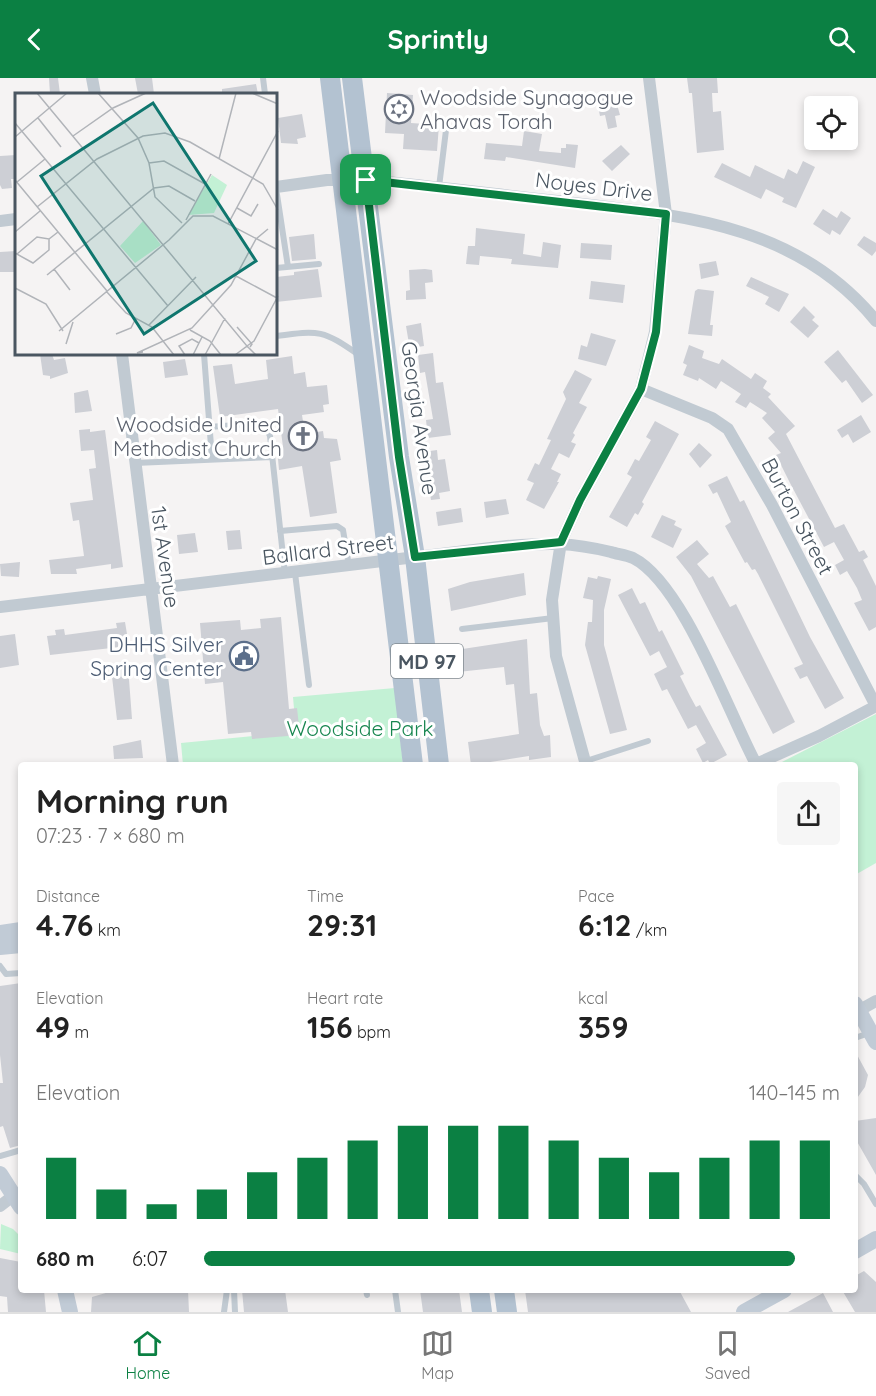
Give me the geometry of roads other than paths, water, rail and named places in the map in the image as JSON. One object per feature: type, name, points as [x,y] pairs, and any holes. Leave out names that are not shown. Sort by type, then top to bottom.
[{"type":"main road","name":"MD 97","points":[[330,78],[413,762]]},
{"type":"main road","name":"Georgia Avenue","points":[[352,78],[399,457],[415,557],[439,762]]},
{"type":"main road","points":[[479,1293],[482,1312]]},
{"type":"main road","points":[[504,1293],[507,1312]]},
{"type":"street","points":[[92,78],[95,93]]},
{"type":"street","points":[[586,762],[556,656],[552,600],[561,542],[580,500],[641,389],[656,332],[666,214],[649,78]]},
{"type":"street","name":"Noyes Drive","points":[[278,186],[366,180],[666,214],[706,221],[771,241],[836,281],[876,321]]},
{"type":"street","points":[[0,221],[15,219]]},
{"type":"street","name":"1st Avenue","points":[[124,356],[135,463],[173,762]]},
{"type":"street","name":"Burton Street","points":[[641,389],[712,418],[728,429],[772,505],[876,706]]},
{"type":"street","name":"Ballard Street","points":[[0,607],[152,591],[415,557],[561,542],[633,558],[651,572],[668,592],[713,670],[754,762]]},
{"type":"street","points":[[762,762],[819,736],[876,706]]},
{"type":"street","points":[[0,933],[18,930]]},
{"type":"street","points":[[0,947],[18,945]]},
{"type":"street","points":[[858,1007],[876,1001]]},
{"type":"street","points":[[858,1013],[867,1038]]},
{"type":"street","points":[[0,1174],[15,1203]]},
{"type":"street","points":[[858,1249],[876,1239]]},
{"type":"street","points":[[66,1293],[70,1312]]},
{"type":"street","points":[[744,1312],[779,1293]]},
{"type":"lane","points":[[263,78],[265,93]]},
{"type":"lane","points":[[439,188],[447,122]]},
{"type":"lane","points":[[278,200],[288,267]]},
{"type":"lane","points":[[278,268],[319,264]]},
{"type":"lane","points":[[278,336],[302,332],[329,334],[364,359]]},
{"type":"lane","points":[[204,356],[212,459]]},
{"type":"lane","points":[[209,427],[264,423],[270,436],[280,531],[290,574],[309,685]]},
{"type":"lane","points":[[135,463],[272,457]]},
{"type":"lane","points":[[280,531],[337,526],[343,530],[349,566]]},
{"type":"lane","points":[[462,629],[553,618]]},
{"type":"lane","points":[[589,762],[648,741]]},
{"type":"lane","points":[[0,966],[6,974],[18,973]]},
{"type":"lane","points":[[0,1156],[18,1151]]},
{"type":"lane","points":[[858,1178],[876,1204]]},
{"type":"lane","points":[[224,1312],[227,1293]]},
{"type":"lane","points":[[234,1293],[235,1312]]},
{"type":"lane","points":[[395,1293],[398,1312]]},
{"type":"place","name":"Woodside Synagogue Ahavas Torah","points":[[399,109]]},
{"type":"place","name":"Woodside United Methodist Church","points":[[303,436]]},
{"type":"place","name":"DHHS Silver Spring Center","points":[[244,656]]},
{"type":"park label","name":"Woodside Park","points":[[360,728]]}]
